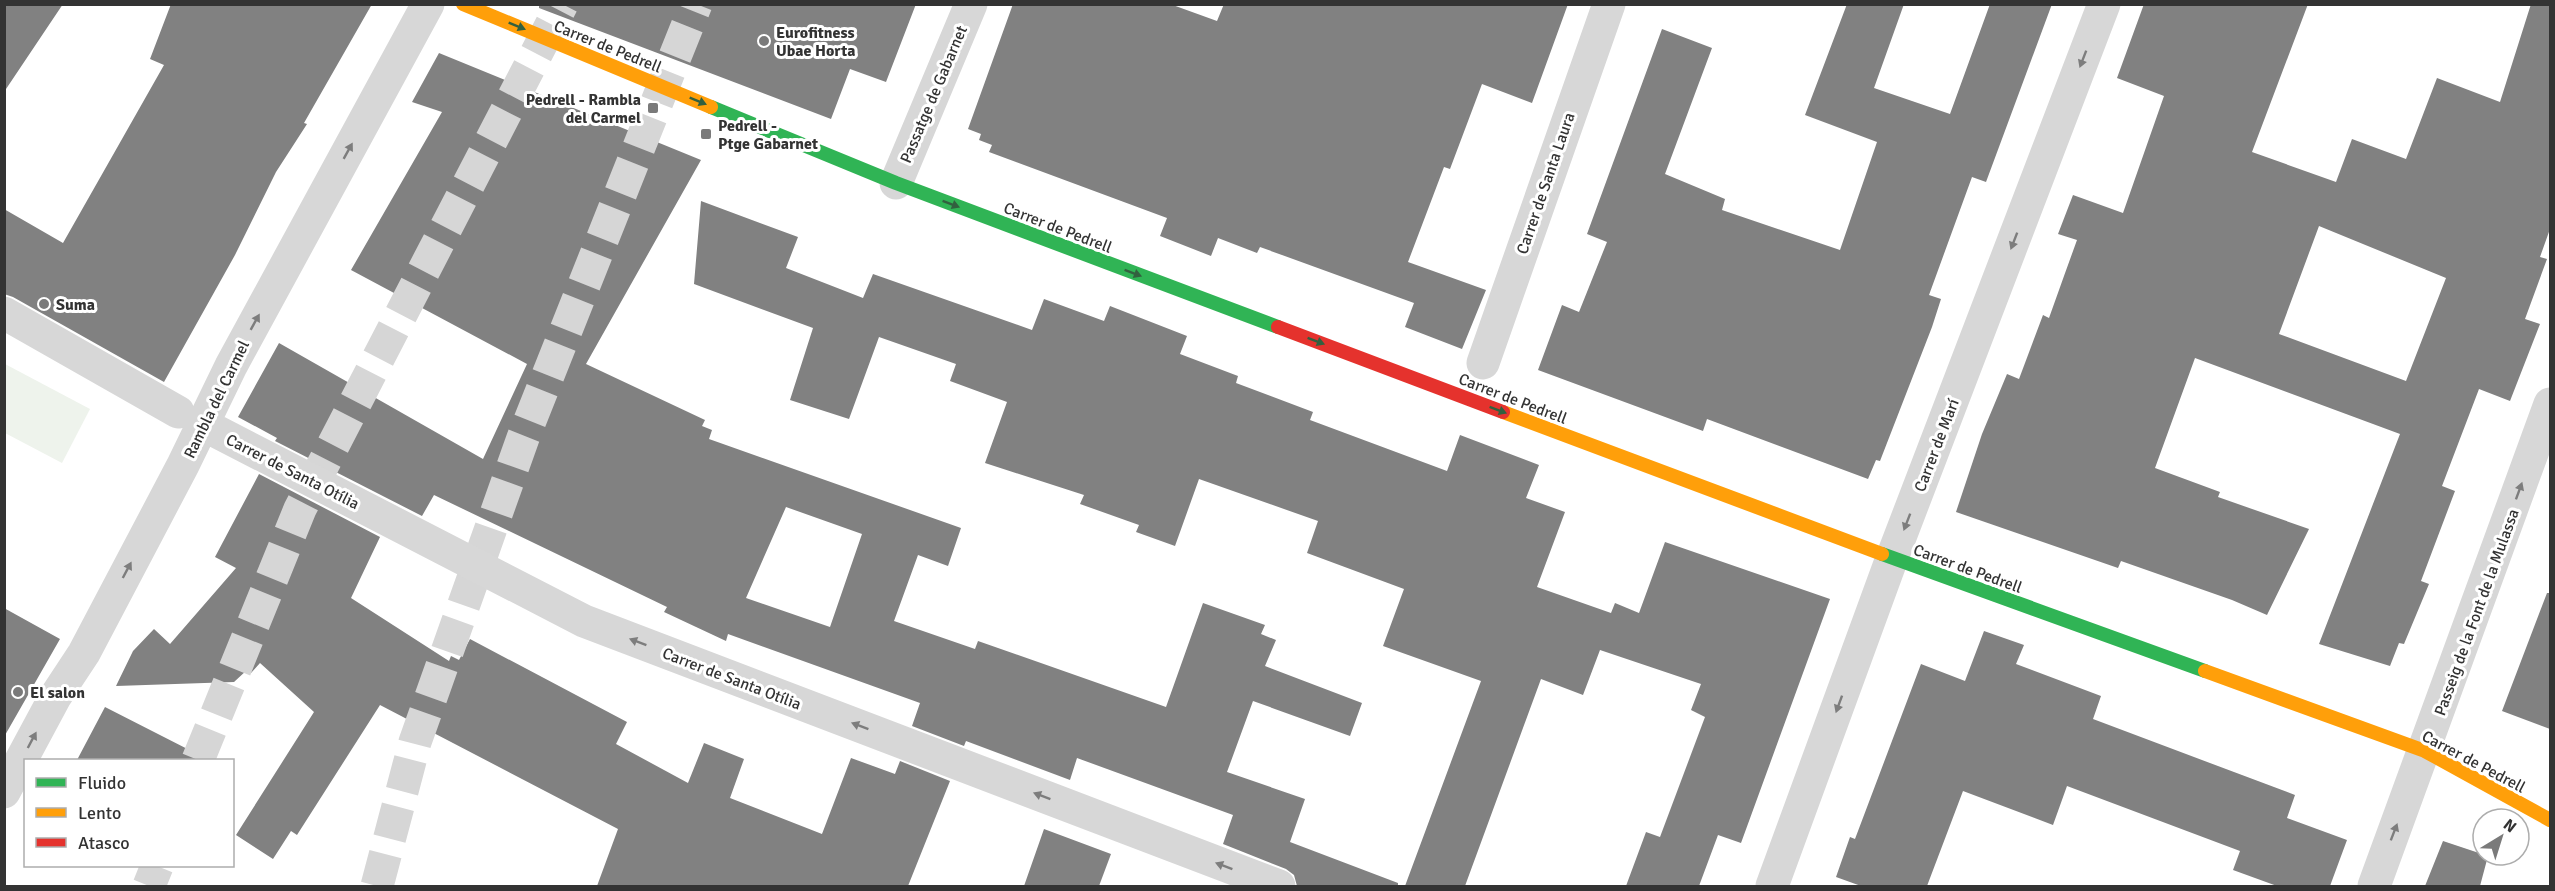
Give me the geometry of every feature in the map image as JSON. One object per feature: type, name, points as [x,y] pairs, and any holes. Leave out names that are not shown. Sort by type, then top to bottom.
[{"type":"street","name":"Rambla del Carmel","points":[[4,792],[55,697],[84,652],[191,419],[231,366],[428,4]]},
{"type":"street","name":"Carrer de Pedrell","points":[[463,4],[896,183],[1892,558],[2425,751],[2550,820]]},
{"type":"street","name":"Passatge de Gabarnet","points":[[896,183],[971,4]]},
{"type":"street","name":"Carrer de Santa Laura","points":[[1483,363],[1609,4]]},
{"type":"street","name":"Carrer de Marí","points":[[1772,886],[1892,558],[2104,4]]},
{"type":"street","name":"Carrer de Santa Otília","points":[[4,313],[191,419],[584,621],[1279,886]]},
{"type":"street","name":"Passeig de la Font de la Mulassa","points":[[2374,886],[2550,404]]},
{"type":"shaded area","points":[[5,364],[90,409],[62,463],[5,433]]},
{"type":"building","points":[[4,4],[63,4],[4,92]]},
{"type":"building","points":[[171,4],[372,4],[304,123],[307,124],[276,172],[235,255],[164,382],[4,294],[4,209],[63,243],[164,65],[150,59]]},
{"type":"building","name":"Eurofitness Ubae Horta","points":[[539,4],[916,4],[886,82],[850,69],[831,119],[539,8]]},
{"type":"building","points":[[1013,4],[1170,4],[1217,21],[1224,4],[1568,4],[1532,103],[1482,84],[1450,169],[1444,167],[1408,262],[1486,290],[1462,349],[1405,327],[1414,303],[1260,247],[1257,253],[1218,238],[1211,256],[1160,236],[1167,218],[989,152],[992,145],[979,140],[981,134],[968,129]]},
{"type":"building","points":[[1847,4],[1904,4],[1874,88],[1950,114],[1990,4],[2052,4],[1986,182],[1972,177],[1929,295],[1941,299],[1932,327],[1880,461],[1876,460],[1868,479],[1707,419],[1703,431],[1538,370],[1562,305],[1579,312],[1607,242],[1587,234],[1662,29],[1712,48],[1665,174],[1725,199],[1722,210],[1840,250],[1877,142],[1805,115]]},
{"type":"building","points":[[2144,4],[2308,4],[2252,152],[2336,182],[2352,139],[2406,159],[2437,78],[2500,102],[2531,4],[2550,4],[2550,229],[2540,257],[2547,259],[2525,319],[2540,324],[2510,401],[2479,389],[2442,486],[2455,491],[2421,581],[2429,584],[2404,644],[2399,643],[2390,666],[2319,644],[2400,434],[2195,358],[2155,468],[2220,492],[2218,497],[2309,529],[2267,615],[2232,600],[2121,561],[2118,568],[1956,512],[1982,434],[2007,374],[2019,379],[2043,315],[2049,318],[2077,240],[2058,234],[2073,195],[2123,213],[2164,96],[2117,78]],"holes":[[[2319,226],[2446,278],[2406,381],[2279,334]]]},
{"type":"building","points":[[439,53],[701,160],[586,364],[705,420],[702,426],[712,430],[709,439],[961,528],[948,566],[918,555],[894,621],[975,649],[978,641],[1166,707],[1203,603],[1265,625],[1261,634],[1276,640],[1265,666],[1362,703],[1350,736],[1253,701],[1227,772],[1305,799],[1290,842],[1398,883],[1398,886],[1297,886],[1294,875],[1286,869],[1223,844],[1233,815],[1077,758],[1070,780],[966,741],[964,746],[912,726],[920,703],[728,634],[726,641],[664,612],[667,607],[434,495],[422,516],[275,441],[277,438],[238,417],[279,343],[483,459],[527,364],[351,270],[442,112],[412,102]],"holes":[[[786,507],[862,534],[830,627],[746,598]]]},
{"type":"building","points":[[701,201],[798,237],[786,268],[863,298],[873,274],[1032,330],[1044,299],[1104,321],[1110,306],[1187,336],[1180,354],[1238,376],[1236,383],[1313,412],[1310,420],[1447,471],[1460,435],[1539,465],[1526,498],[1565,512],[1537,587],[1611,613],[1615,603],[1639,613],[1665,542],[1830,599],[1741,843],[1718,835],[1699,886],[1626,886],[1646,832],[1660,837],[1705,717],[1691,710],[1701,684],[1600,650],[1583,695],[1541,679],[1465,886],[1405,886],[1481,681],[1383,646],[1404,589],[1307,553],[1318,521],[1199,479],[1175,546],[1136,532],[1139,525],[1080,504],[1084,495],[985,463],[1007,402],[950,381],[956,364],[879,337],[849,419],[790,400],[813,328],[694,284]]},
{"type":"building","points":[[259,474],[380,537],[351,598],[449,661],[451,656],[459,660],[470,639],[627,722],[616,744],[688,783],[704,743],[744,759],[730,798],[822,834],[851,758],[895,774],[900,761],[950,781],[908,886],[597,886],[618,829],[380,705],[297,835],[291,831],[273,859],[236,835],[314,712],[260,663],[251,673],[247,670],[234,682],[116,686],[133,651],[154,629],[170,644],[236,568],[215,557]]},
{"type":"building","points":[[2547,593],[2550,593],[2550,729],[2502,711]]},
{"type":"building","points":[[4,608],[60,639],[4,737]]},
{"type":"building","points":[[1984,631],[2024,645],[2016,664],[2101,696],[2093,719],[2295,795],[2287,818],[2347,840],[2330,886],[2277,886],[2233,870],[2240,851],[2067,786],[2053,825],[1963,791],[1927,886],[1861,886],[1836,877],[1850,837],[1855,839],[1921,664],[1965,681]]},
{"type":"building","points":[[105,707],[207,759],[78,759]]},
{"type":"building","points":[[1044,829],[1111,854],[1099,886],[1024,886]]},
{"type":"building","points":[[2443,841],[2471,850],[2471,867],[2485,867],[2480,886],[2425,886]]},
{"type":"tunnel","points":[[198,759],[300,509],[562,4]]},
{"type":"tunnel","points":[[377,886],[415,742],[523,438],[696,4]]},
{"type":"tunnel","points":[[149,886],[157,867]]},
{"type":"traffic: fast","points":[[711,107],[896,183],[1278,327]]},
{"type":"traffic: fast","points":[[1882,554],[2205,671]]},
{"type":"traffic: slow","points":[[463,4],[711,107]]},
{"type":"traffic: slow","points":[[1503,412],[1882,554]]},
{"type":"traffic: slow","points":[[2205,671],[2425,751],[2550,820]]},
{"type":"traffic: jam","points":[[1278,327],[1503,412]]},
{"type":"place","name":"Eurofitness Ubae Horta","points":[[764,41]]},
{"type":"place","name":"Pedrell - Rambla del Carmel","points":[[653,108]]},
{"type":"place","name":"Pedrell - Ptge Gabarnet","points":[[706,134]]},
{"type":"place","name":"Suma","points":[[44,304]]},
{"type":"place","name":"El salon","points":[[18,692]]}]
